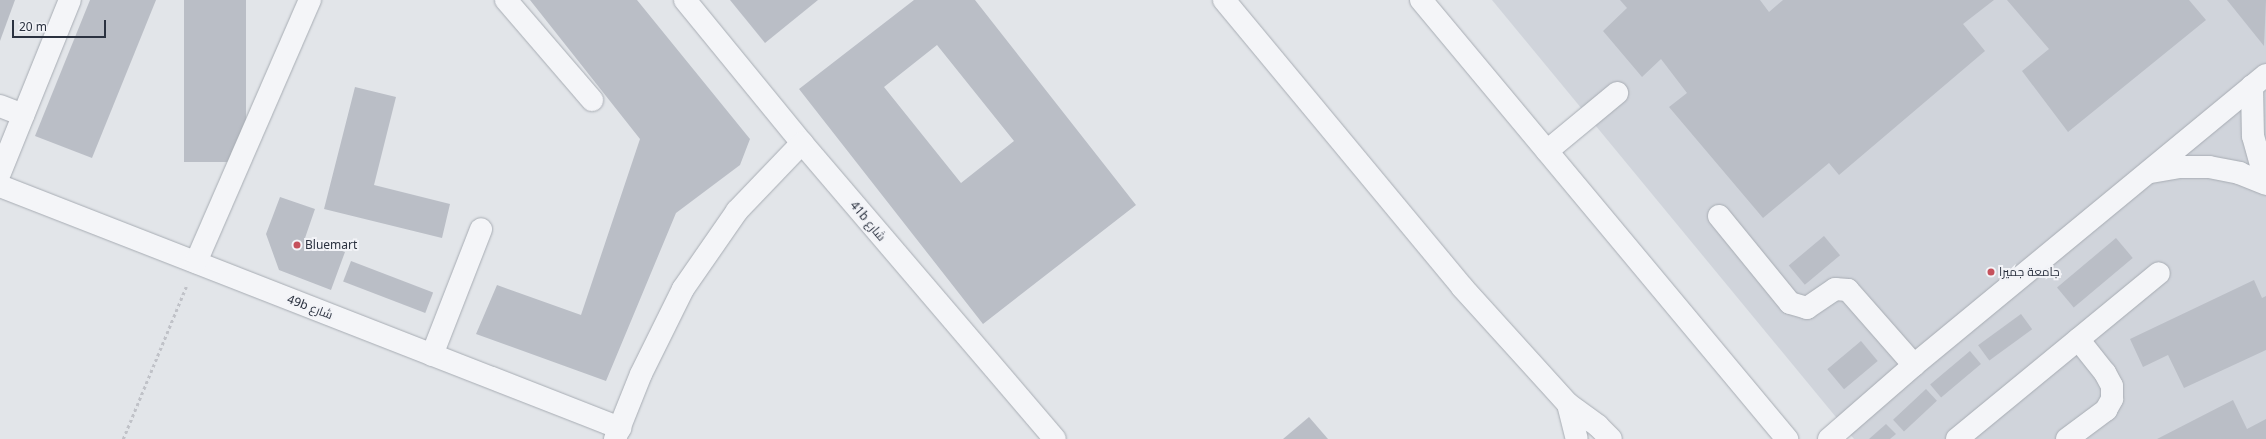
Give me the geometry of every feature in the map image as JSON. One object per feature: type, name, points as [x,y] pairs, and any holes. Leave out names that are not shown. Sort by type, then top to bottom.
[{"type":"street","points":[[0,172],[70,0]]},
{"type":"street","points":[[196,262],[310,0]]},
{"type":"street","points":[[506,0],[592,100]]},
{"type":"street","name":"41b شارع","points":[[685,0],[802,143],[1054,439]]},
{"type":"street","points":[[1224,0],[1376,186],[1568,404],[1598,426],[1611,439]]},
{"type":"street","points":[[1421,0],[1787,439]]},
{"type":"street","points":[[1829,439],[1914,365],[2150,173],[2259,80]]},
{"type":"street","points":[[2259,80],[2253,136],[2266,184]]},
{"type":"street","points":[[1547,150],[1617,93]]},
{"type":"street","points":[[0,106],[23,115]]},
{"type":"street","points":[[618,434],[654,345],[683,289],[737,211],[802,143]]},
{"type":"street","points":[[2150,173],[2179,167],[2209,167],[2239,173],[2266,184]]},
{"type":"street","name":"49b شارع","points":[[0,186],[432,355],[618,434]]},
{"type":"street","points":[[1719,216],[1790,303],[1806,308],[1835,289],[1848,290],[1914,365]]},
{"type":"street","points":[[432,355],[481,229]]},
{"type":"street","points":[[1957,439],[2159,273]]},
{"type":"street","points":[[2067,439],[2106,410],[2112,399],[2112,386],[2105,372],[2078,339]]},
{"type":"street","points":[[1568,404],[1577,439]]},
{"type":"path","points":[[123,439],[196,262]]},
{"type":"shaded area","name":"جامعة جميرا","points":[[1492,0],[2266,0],[2266,439],[1854,439]]},
{"type":"building","points":[[0,0],[15,0],[0,41]]},
{"type":"building","points":[[90,0],[156,0],[92,158],[35,136]]},
{"type":"building","points":[[184,0],[246,0],[246,162],[184,162]]},
{"type":"building","points":[[530,0],[637,0],[750,139],[740,165],[676,213],[606,381],[476,334],[497,285],[581,315],[640,139]]},
{"type":"building","points":[[730,0],[818,0],[765,43]]},
{"type":"building","points":[[914,0],[975,0],[1136,205],[983,324],[799,89]],"holes":[[[937,45],[1014,141],[961,183],[884,87]]]},
{"type":"building","points":[[1620,0],[1760,0],[1769,12],[1783,0],[1994,0],[1963,24],[1985,51],[1839,175],[1829,163],[1763,218],[1669,107],[1687,93],[1661,59],[1642,77],[1603,31],[1627,8]]},
{"type":"building","points":[[2007,0],[2189,0],[2206,20],[2068,132],[2022,71],[2049,49]]},
{"type":"building","points":[[2227,0],[2266,0],[2264,46]]},
{"type":"building","points":[[355,87],[396,97],[374,185],[450,204],[442,238],[324,209]]},
{"type":"building","name":"Bluemart","points":[[280,197],[315,209],[305,238],[345,252],[331,290],[279,270],[266,234]]},
{"type":"building","points":[[1824,236],[1840,255],[1805,285],[1789,266]]},
{"type":"building","points":[[2116,238],[2133,258],[2074,307],[2057,287]]},
{"type":"building","points":[[351,261],[433,293],[425,313],[343,282]]},
{"type":"building","points":[[2254,280],[2262,298],[2266,296],[2266,350],[2184,388],[2168,355],[2143,367],[2130,339]]},
{"type":"building","points":[[2021,314],[2032,329],[1989,361],[1978,345]]},
{"type":"building","points":[[1861,341],[1878,361],[1844,389],[1827,369]]},
{"type":"building","points":[[1970,351],[1981,364],[1941,397],[1930,384]]},
{"type":"building","points":[[1926,389],[1937,401],[1904,431],[1893,420]]},
{"type":"building","points":[[2233,400],[2247,429],[2266,419],[2266,439],[2157,439]]},
{"type":"building","points":[[1309,417],[1328,439],[1283,439]]},
{"type":"building","points":[[1886,424],[1896,434],[1890,439],[1869,439]]},
{"type":"place","name":"Bluemart","points":[[297,245]]},
{"type":"place","name":"جامعة جميرا","points":[[1991,272]]}]
